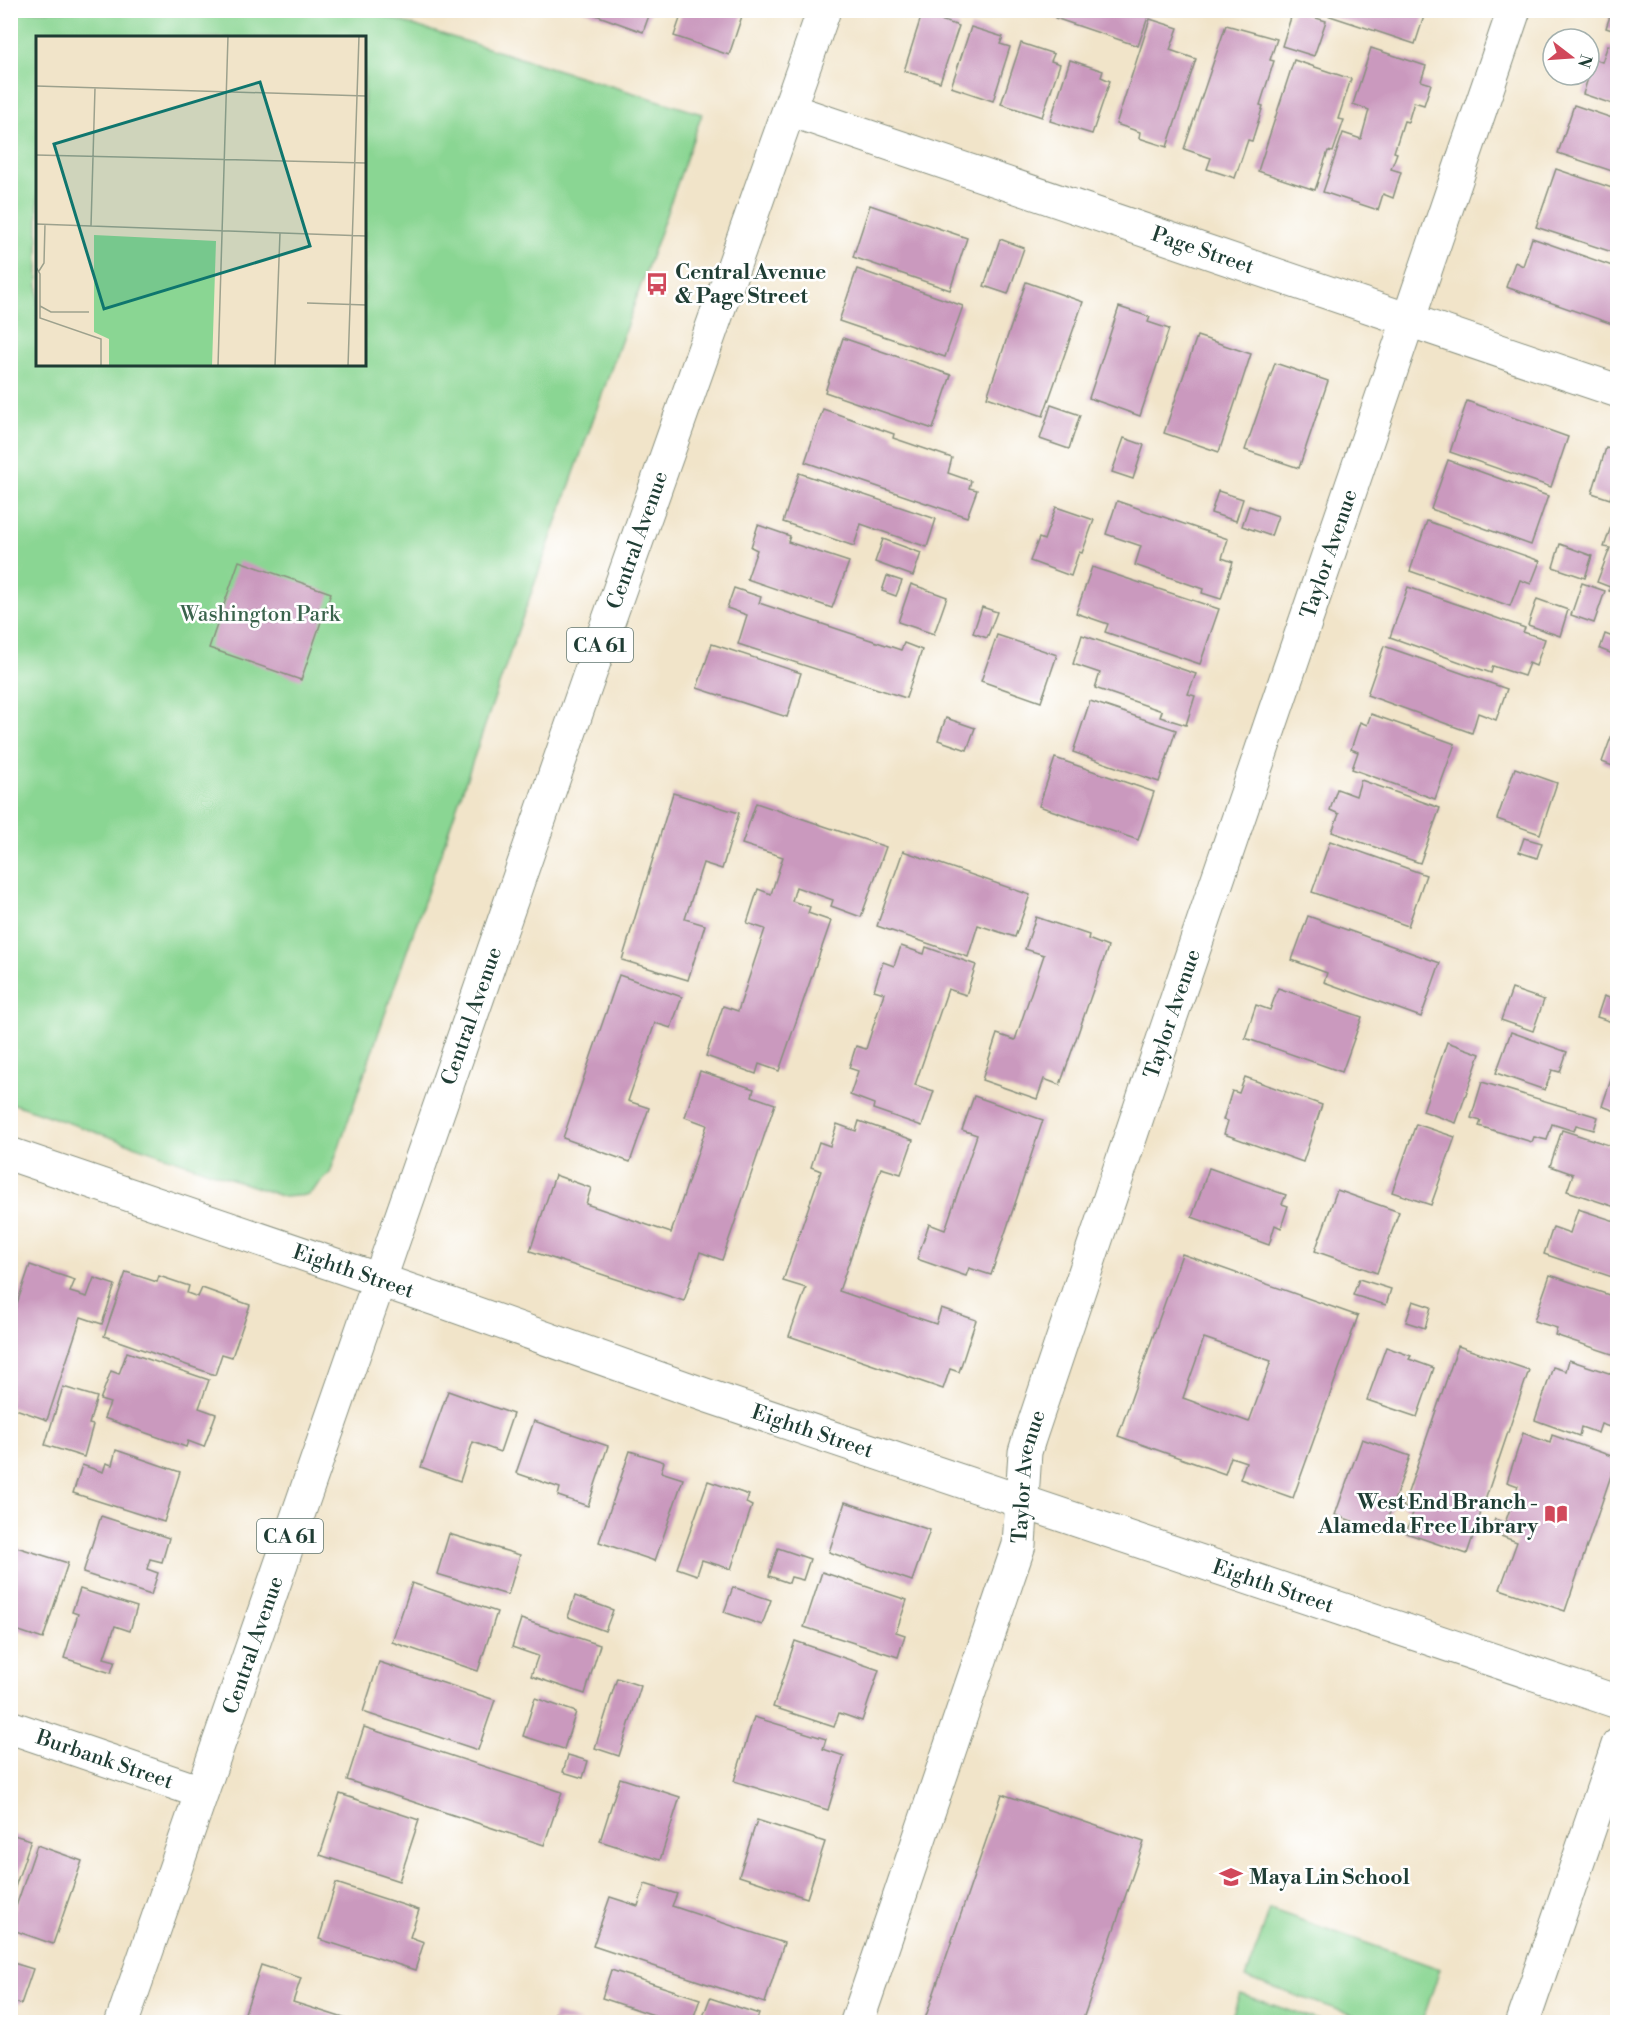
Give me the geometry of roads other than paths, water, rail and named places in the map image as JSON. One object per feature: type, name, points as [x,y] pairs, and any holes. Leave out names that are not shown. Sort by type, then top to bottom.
[{"type":"main road","name":"Central Avenue","points":[[122,2022],[595,659],[824,10]]},
{"type":"main road","name":"Taylor Avenue","points":[[857,2022],[1017,1553],[1025,1452],[1029,1439],[1514,10]]},
{"type":"main road","name":"Page Street","points":[[790,110],[1617,391]]},
{"type":"main road","name":"Eighth Street","points":[[10,1154],[708,1396],[1617,1702]]},
{"type":"main road","name":"Burbank Street","points":[[10,1727],[201,1792]]},
{"type":"main road","points":[[1523,2022],[1617,1745]]},
{"type":"place","name":"Central Avenue & Page Street","points":[[657,284]]},
{"type":"place","name":"West End Branch - Alameda Free Library","points":[[1556,1514]]},
{"type":"place","name":"Maya Lin School","points":[[1231,1877]]},
{"type":"park label","name":"Washington Park","points":[[260,614]]}]
